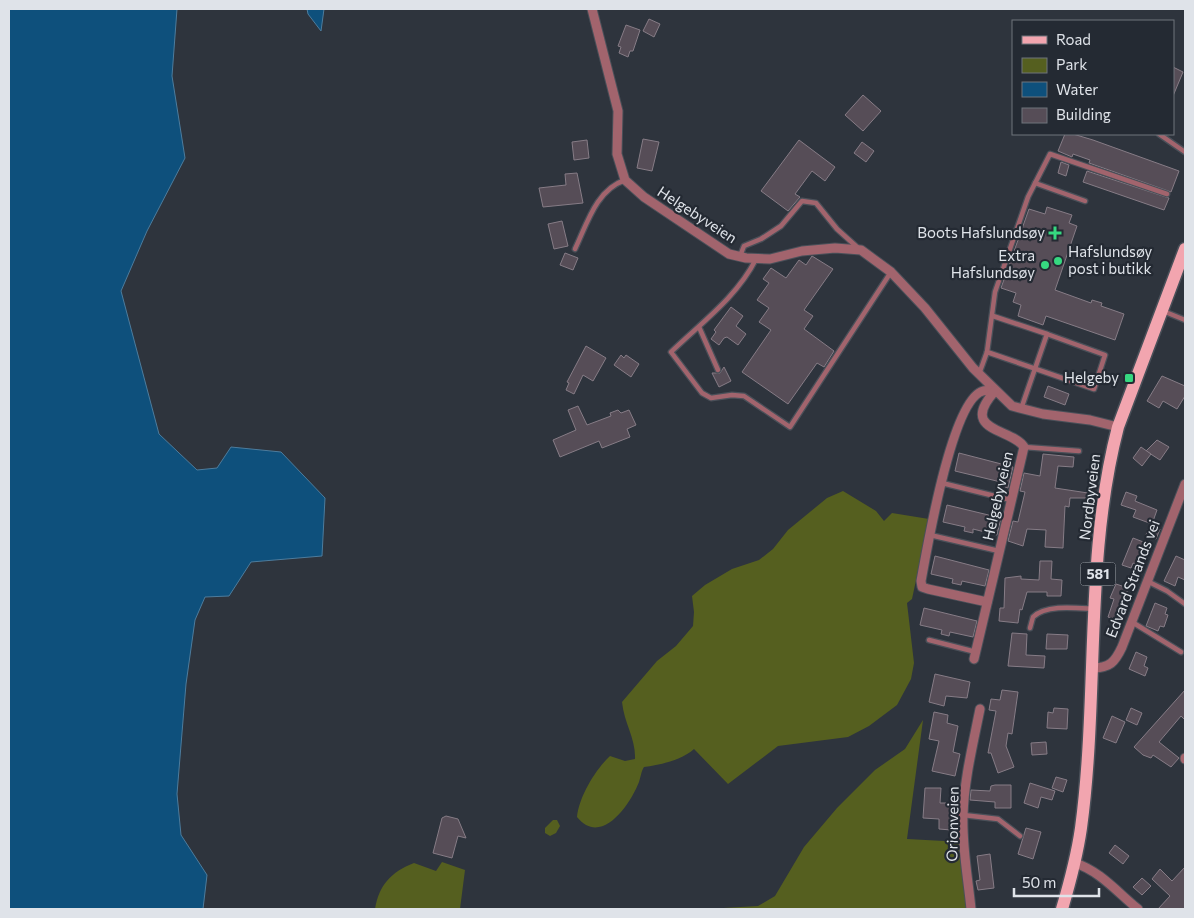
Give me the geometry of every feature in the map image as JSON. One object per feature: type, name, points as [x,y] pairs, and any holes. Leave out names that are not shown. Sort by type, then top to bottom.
[{"type":"main road","name":"Nordbyveien","points":[[1062,909],[1075,863],[1083,808],[1106,490],[1118,427],[1185,249]]},
{"type":"street","points":[[592,9],[618,111],[617,154],[625,180]]},
{"type":"street","name":"Helgebyveien","points":[[625,180],[644,197],[729,254],[756,259],[770,259],[827,249],[861,250]]},
{"type":"street","points":[[861,250],[891,272],[925,308],[979,375],[1012,406],[1021,410],[1090,420],[1118,427]]},
{"type":"street","points":[[988,602],[922,587],[921,581],[942,483],[961,416],[983,390],[994,391]]},
{"type":"street","name":"Helgebyveien","points":[[975,656],[1024,447],[1022,444],[994,430],[985,420],[984,406],[994,391]]},
{"type":"street","name":"Edvard Strands vei","points":[[1092,668],[1105,667],[1113,662],[1132,622],[1185,484]]},
{"type":"street","name":"Orionveien","points":[[971,909],[964,861],[963,815],[965,788],[980,709]]},
{"type":"street","points":[[1075,863],[1093,871],[1138,909]]},
{"type":"lane","points":[[1160,135],[1185,152]]},
{"type":"lane","points":[[979,375],[988,352],[995,292],[1028,197],[1050,154],[1167,194]]},
{"type":"lane","points":[[575,249],[586,223],[606,192],[625,180]]},
{"type":"lane","points":[[1035,183],[1085,201]]},
{"type":"lane","points":[[740,256],[744,246],[761,239],[781,226],[798,204],[806,200],[816,203],[837,229],[861,250]]},
{"type":"lane","points":[[756,259],[743,282],[700,327],[671,352],[702,393],[711,398],[732,395],[744,396],[790,428],[891,272]]},
{"type":"lane","points":[[1162,310],[1185,320]]},
{"type":"lane","points":[[988,352],[1094,389],[1105,355],[993,316]]},
{"type":"lane","points":[[700,327],[718,370]]},
{"type":"lane","points":[[1021,410],[1048,334]]},
{"type":"lane","points":[[1024,447],[1079,451]]},
{"type":"lane","points":[[942,483],[1011,500]]},
{"type":"lane","points":[[930,535],[999,551]]},
{"type":"lane","points":[[1147,581],[1167,591],[1185,604]]},
{"type":"lane","points":[[1030,628],[1033,617],[1040,612],[1064,608],[1096,609]]},
{"type":"lane","points":[[1132,622],[1181,652]]},
{"type":"lane","points":[[929,640],[975,656]]},
{"type":"lane","points":[[963,815],[998,819],[1020,836]]},
{"type":"green space","points":[[843,491],[876,511],[884,521],[892,513],[929,519],[912,599],[907,603],[914,663],[911,679],[897,705],[869,726],[848,737],[778,746],[728,784],[694,749],[677,759],[644,767],[635,791],[622,811],[614,819],[605,825],[596,827],[586,825],[577,817],[578,809],[584,793],[599,769],[610,756],[625,761],[635,759],[634,745],[622,702],[657,661],[676,646],[693,626],[692,596],[705,585],[732,569],[759,560],[773,549],[788,530],[827,498]]},
{"type":"green space","points":[[923,720],[907,839],[963,842],[971,909],[706,909],[758,906],[775,896],[804,847],[837,808],[875,770],[905,749]]},
{"type":"green space","points":[[553,820],[557,820],[560,826],[556,833],[550,836],[545,833],[545,828]]},
{"type":"green space","points":[[442,862],[465,870],[460,909],[375,909],[383,886],[393,875],[414,863],[436,871]]},
{"type":"water","points":[[9,9],[177,9],[172,76],[185,158],[147,231],[121,291],[159,434],[197,470],[217,468],[231,447],[281,452],[325,498],[322,556],[251,562],[229,596],[205,597],[195,620],[186,684],[177,794],[181,835],[207,875],[203,909],[9,909]]},
{"type":"water","points":[[307,9],[324,9],[321,31],[308,14]]},
{"type":"building","points":[[649,19],[660,24],[654,37],[643,31]]},
{"type":"building","points":[[626,25],[640,30],[633,51],[630,51],[628,57],[619,53],[621,47],[618,46]]},
{"type":"building","points":[[1174,68],[1183,72],[1174,94]]},
{"type":"building","points":[[863,95],[881,111],[863,131],[845,115]]},
{"type":"building","points":[[1065,135],[1076,135],[1179,171],[1171,192],[1089,163],[1090,160],[1073,154],[1072,157],[1058,151]]},
{"type":"building","points":[[643,139],[659,142],[652,171],[637,168]]},
{"type":"building","points":[[587,140],[589,158],[574,160],[572,142]]},
{"type":"building","points":[[799,140],[835,167],[825,181],[812,171],[795,194],[800,197],[788,211],[761,191]]},
{"type":"building","points":[[862,142],[874,151],[866,162],[854,153]]},
{"type":"building","points":[[1061,162],[1069,165],[1066,176],[1058,173]]},
{"type":"building","points":[[1087,171],[1169,198],[1164,210],[1083,182]]},
{"type":"building","points":[[577,173],[583,203],[543,207],[539,188],[566,185],[565,174]]},
{"type":"building","points":[[1047,207],[1072,215],[1069,223],[1077,226],[1055,290],[1091,303],[1092,300],[1102,303],[1101,306],[1124,314],[1115,340],[1046,316],[1043,325],[1018,316],[1021,305],[1013,302],[1016,293],[1001,288],[1029,209],[1045,214]]},
{"type":"building","points":[[562,221],[568,246],[554,249],[548,224]]},
{"type":"building","points":[[565,253],[578,258],[573,270],[560,265]]},
{"type":"building","points":[[812,256],[833,269],[804,310],[813,316],[804,329],[834,351],[824,367],[817,363],[788,404],[742,372],[771,330],[759,322],[769,308],[757,300],[769,283],[763,279],[771,268],[786,278],[799,260],[806,265]]},
{"type":"building","points":[[731,307],[743,316],[736,326],[746,334],[738,345],[727,337],[719,345],[711,339],[716,332],[714,330]]},
{"type":"building","points":[[586,346],[606,358],[593,381],[583,375],[574,394],[566,390],[569,383],[567,382]]},
{"type":"building","points":[[621,355],[624,358],[626,355],[639,364],[631,377],[614,365]]},
{"type":"building","points":[[724,367],[731,381],[719,387],[712,373],[720,373]]},
{"type":"building","points":[[1162,376],[1185,386],[1185,396],[1177,409],[1163,401],[1159,408],[1147,401]]},
{"type":"building","points":[[1048,386],[1069,394],[1065,405],[1044,397]]},
{"type":"building","points":[[578,406],[587,425],[611,416],[610,413],[618,410],[621,413],[629,410],[636,425],[627,429],[630,437],[602,448],[599,441],[560,457],[553,440],[576,430],[568,410]]},
{"type":"building","points":[[1157,440],[1169,447],[1160,460],[1146,451]]},
{"type":"building","points":[[1141,447],[1151,454],[1142,466],[1133,458]]},
{"type":"building","points":[[959,453],[1013,467],[1008,488],[1005,487],[1005,483],[955,471]]},
{"type":"building","points":[[1043,454],[1074,457],[1073,467],[1058,466],[1055,488],[1088,493],[1088,498],[1070,498],[1069,507],[1065,506],[1063,548],[1045,547],[1046,530],[1027,529],[1023,546],[1008,541],[1013,521],[1018,522],[1025,492],[1020,491],[1024,473],[1040,476]]},
{"type":"building","points":[[1126,492],[1137,496],[1135,501],[1157,510],[1152,524],[1133,517],[1136,510],[1121,505]]},
{"type":"building","points":[[947,505],[1001,518],[997,535],[973,529],[973,533],[964,531],[965,527],[943,522]]},
{"type":"building","points":[[1150,525],[1160,529],[1156,539],[1146,535]]},
{"type":"building","points":[[1133,538],[1146,543],[1138,565],[1133,563],[1131,568],[1122,565]]},
{"type":"building","points":[[935,556],[989,570],[985,586],[962,581],[961,585],[952,583],[953,579],[931,574]]},
{"type":"building","points":[[1176,556],[1185,560],[1185,580],[1178,577],[1175,586],[1164,581]]},
{"type":"building","points":[[1040,561],[1052,561],[1051,579],[1062,580],[1061,596],[1047,596],[1047,592],[1027,592],[1022,610],[1020,609],[1018,623],[999,621],[1000,608],[1004,608],[1005,578],[1021,576],[1021,579],[1039,580]]},
{"type":"building","points":[[1116,584],[1128,588],[1126,595],[1129,596],[1120,622],[1108,617],[1114,599],[1110,598]]},
{"type":"building","points":[[1155,603],[1167,608],[1165,614],[1168,615],[1164,627],[1160,626],[1158,631],[1146,626]]},
{"type":"building","points":[[924,608],[977,621],[973,637],[950,632],[949,636],[941,634],[942,630],[920,625]]},
{"type":"building","points":[[1012,633],[1027,634],[1026,655],[1045,656],[1044,668],[1008,666]]},
{"type":"building","points":[[1047,634],[1068,635],[1067,649],[1046,649]]},
{"type":"building","points":[[1136,652],[1147,657],[1144,666],[1148,668],[1145,676],[1129,669]]},
{"type":"building","points":[[935,674],[970,682],[967,698],[946,696],[944,706],[929,702]]},
{"type":"building","points":[[1002,690],[1018,692],[1012,734],[1008,733],[1006,746],[1014,767],[998,773],[991,753],[988,753],[996,711],[989,710],[991,699],[1000,700]]},
{"type":"building","points":[[1185,690],[1185,720],[1181,716],[1159,742],[1179,758],[1171,767],[1153,755],[1151,758],[1143,755],[1134,747]]},
{"type":"building","points":[[1054,708],[1068,709],[1067,729],[1047,728],[1048,712],[1053,713]]},
{"type":"building","points":[[1131,708],[1142,713],[1137,725],[1126,720]]},
{"type":"building","points":[[934,712],[948,715],[947,723],[958,726],[953,752],[960,754],[955,776],[932,771],[939,741],[929,739]]},
{"type":"building","points":[[1112,716],[1125,722],[1116,743],[1103,738]]},
{"type":"building","points":[[1046,742],[1047,754],[1032,755],[1031,743]]},
{"type":"building","points":[[1056,777],[1067,780],[1063,792],[1052,788]]},
{"type":"building","points":[[1030,783],[1055,791],[1052,800],[1041,797],[1038,808],[1024,803]]},
{"type":"building","points":[[1011,785],[1011,808],[995,808],[995,802],[970,800],[971,790],[990,791],[991,786]]},
{"type":"building","points":[[925,788],[941,788],[940,803],[954,803],[951,830],[939,829],[939,819],[923,818]]},
{"type":"building","points":[[446,816],[458,819],[466,838],[458,836],[452,858],[433,853],[442,818]]},
{"type":"building","points":[[1026,828],[1041,832],[1033,859],[1018,854]]},
{"type":"building","points":[[1115,845],[1129,856],[1123,864],[1109,853]]},
{"type":"building","points":[[990,854],[994,888],[978,890],[976,881],[980,880],[977,856]]},
{"type":"building","points":[[1185,867],[1185,909],[1158,909],[1170,896],[1152,879],[1160,869],[1172,881]]},
{"type":"building","points":[[1142,878],[1151,886],[1142,895],[1133,887]]},
{"type":"place","name":"Boots Hafslundsøy","points":[[1055,233]]},
{"type":"place","name":"Hafslundsøy post i butikk","points":[[1058,261]]},
{"type":"place","name":"Extra Hafslundsøy","points":[[1045,265]]},
{"type":"place","name":"Helgeby","points":[[1129,378]]}]
